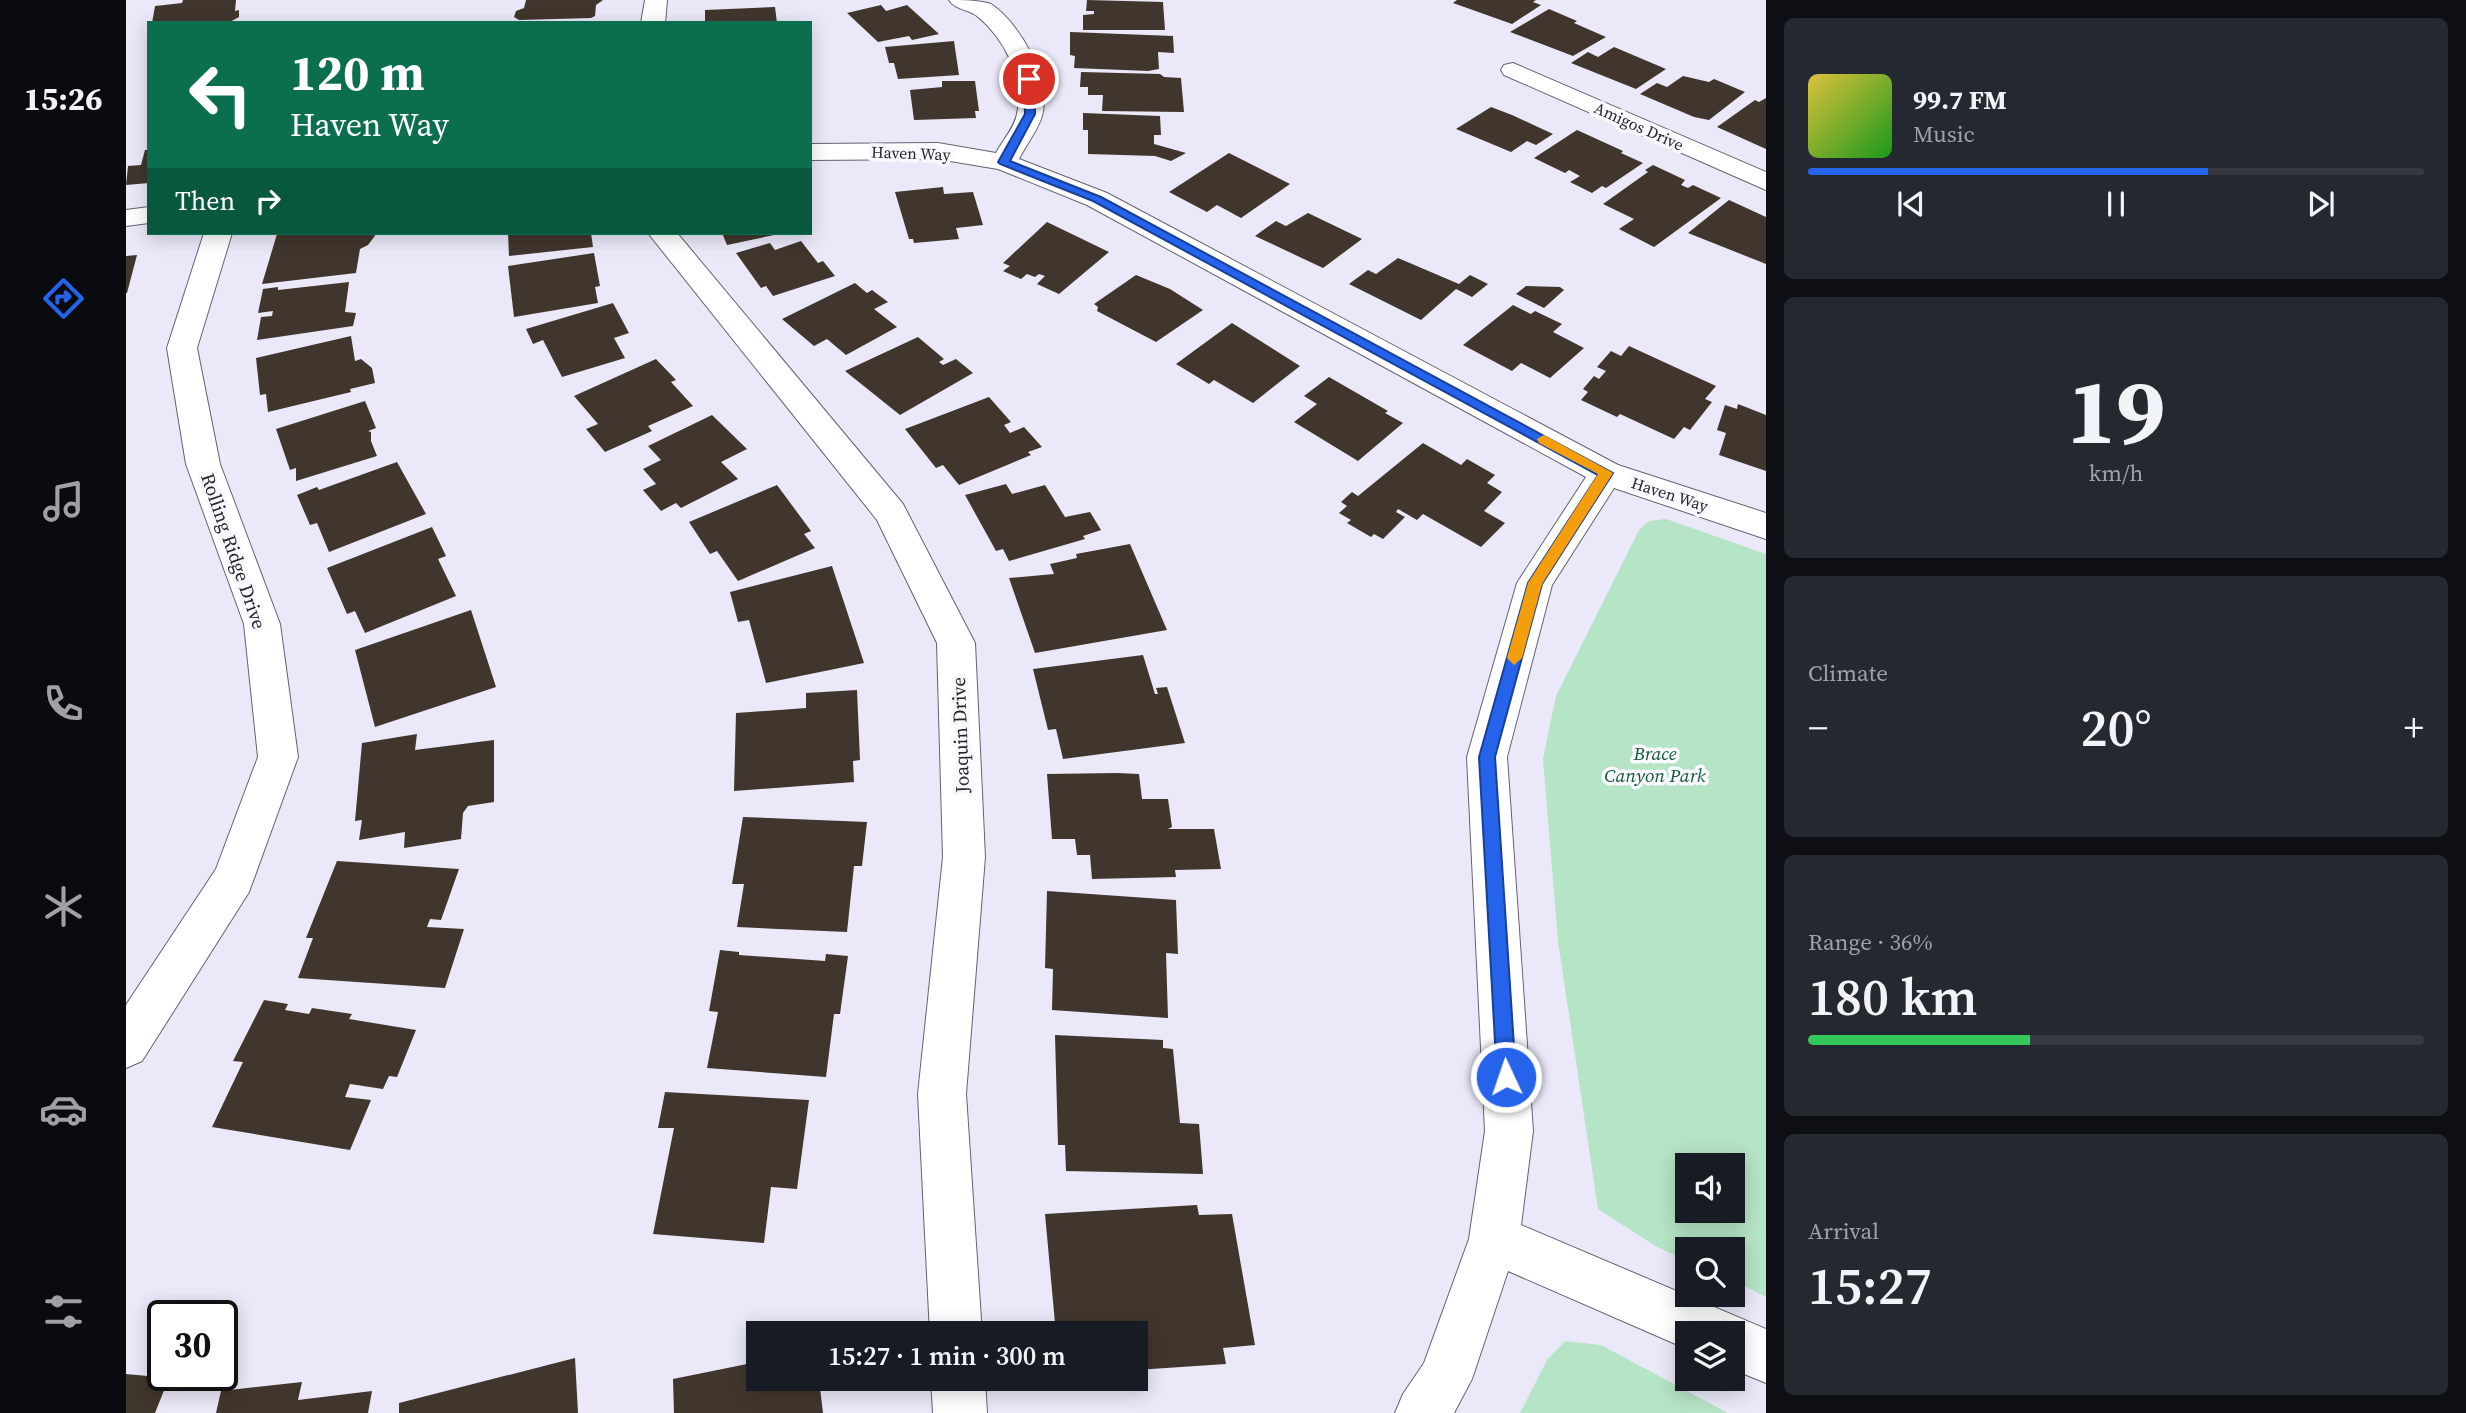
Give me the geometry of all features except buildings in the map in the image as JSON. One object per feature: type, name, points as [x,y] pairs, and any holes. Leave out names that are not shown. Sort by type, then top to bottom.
[{"type":"street","points":[[653,21],[656,0]]},
{"type":"street","points":[[960,0],[983,9],[1012,38],[1029,79],[1030,114],[1004,162]]},
{"type":"street","name":"Amigos Drive","points":[[1513,70],[1766,182]]},
{"type":"street","name":"Haven Way","points":[[812,152],[938,151],[1004,162],[1097,199],[1606,473],[1766,526]]},
{"type":"street","points":[[126,218],[147,215]]},
{"type":"street","name":"Rolling Ridge Drive","points":[[126,1045],[234,879],[278,757],[262,624],[203,464],[182,348],[217,235]]},
{"type":"street","name":"Joaquin Drive","points":[[664,235],[891,513],[956,643],[964,857],[942,1094],[955,1321]]},
{"type":"street","points":[[1422,1413],[1445,1379],[1494,1239],[1510,1131],[1487,757],[1535,583],[1606,473]]},
{"type":"street","points":[[1494,1239],[1683,1321]]},
{"type":"street","points":[[1745,1347],[1766,1356]]},
{"type":"street","points":[[959,1391],[960,1413]]},
{"type":"green space","name":"Brace Canyon Park","points":[[1666,519],[1766,554],[1766,1297],[1745,1286],[1745,1237],[1675,1237],[1675,1255],[1657,1247],[1598,1209],[1558,941],[1543,759],[1556,696],[1639,530],[1649,521]]},
{"type":"green space","points":[[1565,1341],[1601,1345],[1675,1385],[1675,1391],[1687,1391],[1728,1413],[1520,1413],[1547,1360]]},
{"type":"slow traffic","points":[[1514,658],[1535,583],[1606,473],[1544,439]]},
{"type":"route","points":[[1029,79],[1030,114],[1004,162],[1097,199],[1606,473],[1535,583],[1487,757],[1506,1077]]}]
